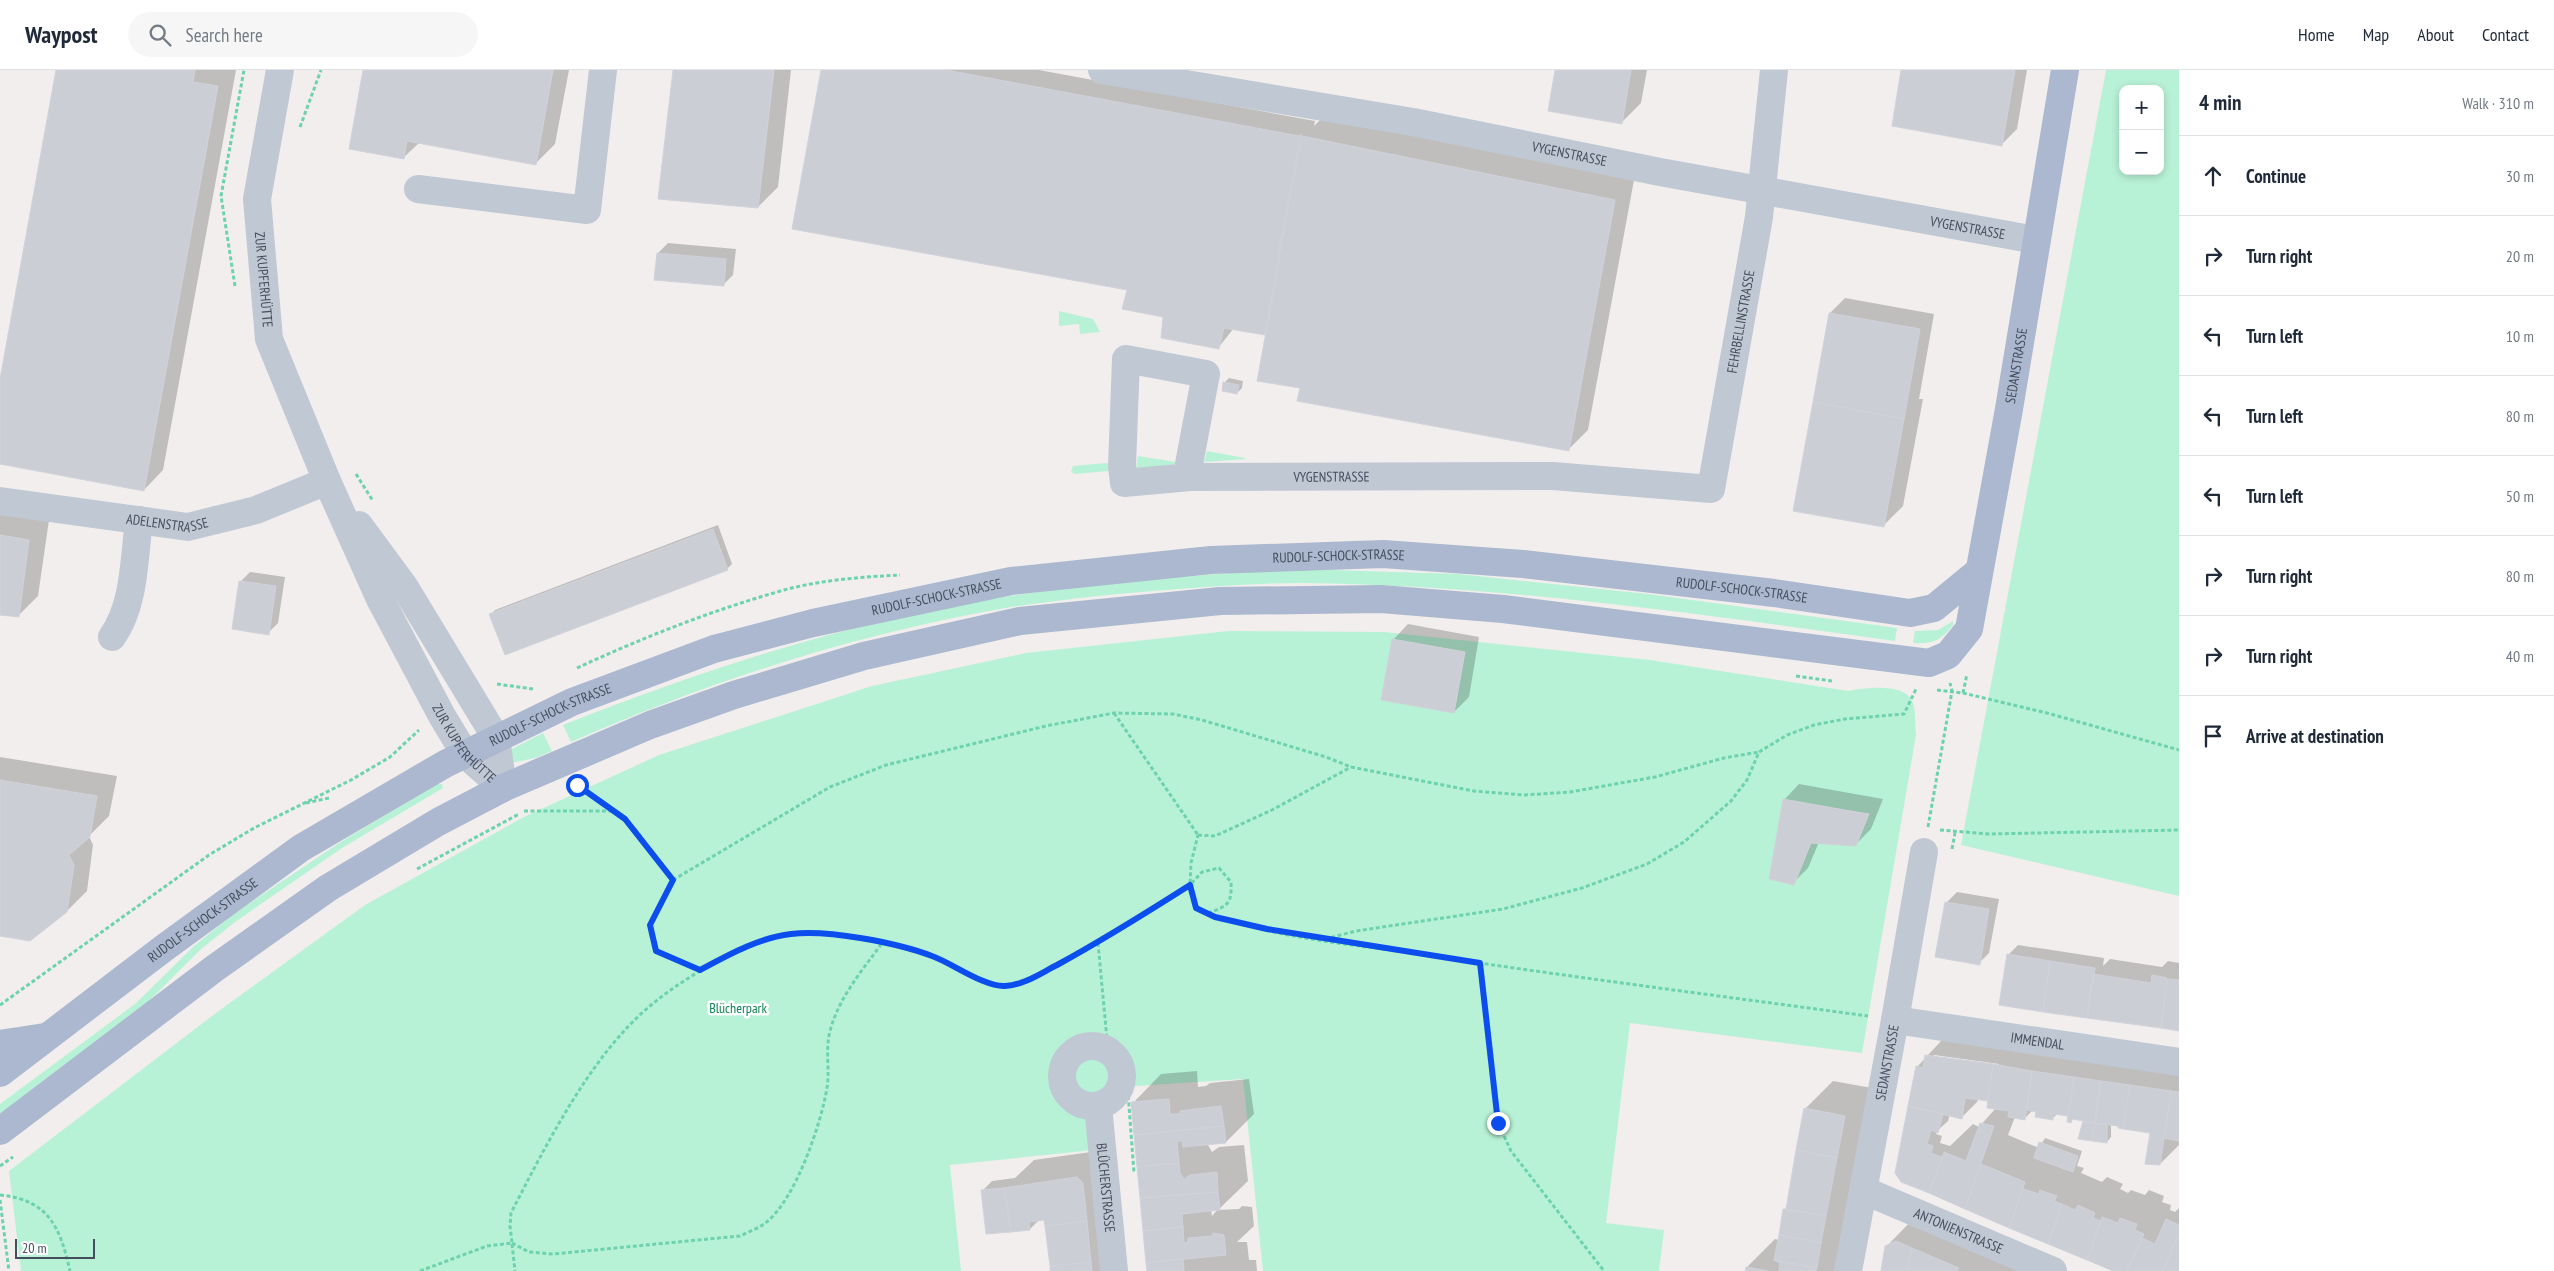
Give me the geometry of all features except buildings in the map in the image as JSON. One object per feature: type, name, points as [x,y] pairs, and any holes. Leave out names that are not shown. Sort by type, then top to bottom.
[{"type":"main road","name":"SEDANSTRASSE","points":[[503,788],[650,724],[734,695],[864,656],[1020,621],[1220,601],[1381,599],[1503,609],[1929,663],[1948,654],[1969,629],[2065,70]]},
{"type":"main road","name":"RUDOLF-SCHOCK-STRASSE","points":[[0,1073],[164,948],[301,848],[496,738],[572,702],[714,649],[890,605],[1011,581],[1211,560],[1383,554],[1523,564],[1910,613],[1934,608],[1980,571]]},
{"type":"main road","points":[[0,1131],[215,968],[328,888],[438,822],[503,788]]},
{"type":"main road","points":[[0,1044],[48,1037]]},
{"type":"street","name":"ZUR KUPFERHÜTTE","points":[[280,70],[257,199],[269,339],[380,599],[442,716],[465,754],[503,788]]},
{"type":"street","points":[[418,189],[587,210],[604,70]]},
{"type":"street","name":"VYGENSTRASSE","points":[[1102,70],[1413,122],[1660,172],[2036,240]]},
{"type":"street","name":"FEHRBELLINSTRASSE","points":[[1711,489],[1759,217],[1774,70]]},
{"type":"street","name":"VYGENSTRASSE","points":[[1190,477],[1189,464],[1206,374],[1126,359],[1122,466],[1124,483],[1190,477],[1553,476],[1711,489]]},
{"type":"street","name":"ZUR KUPFERHÜTTE","points":[[328,481],[404,586],[496,738],[503,788]]},
{"type":"street","name":"ADELENSTRASSE","points":[[0,501],[188,527],[256,510],[328,481]]},
{"type":"street","points":[[112,637],[123,622],[139,520]]},
{"type":"street","name":"SEDANSTRASSE","points":[[1848,1271],[1896,1020],[1926,840]]},
{"type":"street","name":"IMMENDAL","points":[[1896,1020],[2179,1062]]},
{"type":"street","points":[[1092,1046],[1108,1050],[1122,1066],[1121,1087],[1112,1100],[1098,1106],[1086,1106],[1071,1098],[1062,1081],[1064,1064],[1074,1052],[1092,1046]]},
{"type":"street","name":"BLÜCHERSTRASSE","points":[[1098,1106],[1114,1271]]},
{"type":"street","name":"ANTONIENSTRASSE","points":[[1863,1190],[2053,1271]]},
{"type":"path","points":[[297,132],[321,70]]},
{"type":"path","points":[[354,471],[375,504]]},
{"type":"path","points":[[1789,675],[1834,681]]},
{"type":"path","points":[[491,678],[497,684],[533,689]]},
{"type":"path","points":[[700,970],[656,951],[650,925],[673,880],[830,787],[886,765],[1046,726],[1114,713],[1173,714],[1202,720],[1326,757],[1351,768],[1474,791],[1524,795],[1570,792],[1655,777],[1724,758],[1760,752],[1787,735],[1814,725],[1845,719],[1904,714],[1916,689]]},
{"type":"path","points":[[2179,750],[2047,713],[1952,691],[1926,840],[1955,833],[2179,830]]},
{"type":"path","points":[[1114,713],[1198,835],[1191,863],[1190,885],[1196,908],[1208,913],[1267,929],[1322,940],[1896,1020]]},
{"type":"path","points":[[0,1005],[209,855],[298,806],[351,780],[390,757],[424,726]]},
{"type":"path","points":[[1322,940],[1356,931],[1503,909],[1582,888],[1647,864],[1684,842],[1731,801],[1747,780],[1760,752]]},
{"type":"path","points":[[1198,835],[1214,836],[1272,810],[1351,768]]},
{"type":"path","points":[[569,789],[586,781]]},
{"type":"path","points":[[577,785],[625,819],[636,830],[673,880]]},
{"type":"path","points":[[298,806],[331,798]]},
{"type":"path","points":[[413,871],[531,807]]},
{"type":"path","points":[[524,811],[613,811]]},
{"type":"path","points":[[515,1271],[510,1226],[511,1213],[550,1137],[578,1093],[613,1045],[649,1006],[700,970],[729,954],[756,943],[791,934],[827,934],[882,943],[932,956],[986,982],[1004,987],[1022,983],[1098,943],[1190,885],[1202,872],[1219,868],[1231,882],[1232,897],[1224,907],[1208,913]]},
{"type":"path","points":[[420,1271],[487,1246],[512,1243],[530,1252],[553,1254],[740,1236],[765,1224],[781,1206],[799,1175],[816,1131],[827,1086],[827,1055],[830,1032],[839,1006],[853,982],[882,943]]},
{"type":"path","points":[[1098,943],[1108,1050]]},
{"type":"path","points":[[1480,963],[1498,1123],[1503,1136],[1511,1150],[1604,1271]]},
{"type":"path","points":[[0,1166],[16,1154]]},
{"type":"path","points":[[0,1195],[16,1196],[38,1205],[54,1223],[64,1246],[70,1271]]},
{"type":"path","points":[[0,1200],[9,1271]]},
{"type":"green space","points":[[2106,70],[2179,70],[2179,896],[1961,845]]},
{"type":"green space","points":[[1059,311],[1093,319],[1100,332],[1080,334],[1079,324],[1059,326]]},
{"type":"green space","points":[[1207,451],[1245,458],[1245,459],[1204,462]]},
{"type":"green space","points":[[1138,456],[1176,462],[1177,464],[1136,469]]},
{"type":"green space","points":[[1107,463],[1111,469],[1108,471],[1075,474],[1071,472],[1073,466]]},
{"type":"green space","points":[[1301,569],[1458,574],[1648,594],[1897,628],[1895,641],[1674,611],[1450,589],[1302,583],[1208,587],[1064,600],[1011,607],[954,618],[898,630],[787,661],[678,698],[571,742],[563,725],[727,665],[839,632],[895,618],[952,606],[1045,591],[1192,576]]},
{"type":"green space","points":[[1953,621],[1953,625],[1940,638],[1926,643],[1913,643],[1915,631],[1938,630]]},
{"type":"green space","name":"Blücherpark","points":[[1228,631],[1384,632],[1650,660],[1848,691],[1874,688],[1894,689],[1909,696],[1914,707],[1916,735],[1862,1053],[1630,1023],[1606,1223],[1664,1230],[1659,1271],[1263,1271],[1243,1079],[1121,1087],[1121,1066],[1109,1051],[1099,1046],[1087,1047],[1076,1052],[1068,1060],[1063,1070],[1063,1082],[1070,1094],[1086,1106],[1103,1149],[950,1165],[961,1271],[21,1271],[9,1171],[216,1013],[365,905],[524,817],[659,755],[872,686],[1026,653]]},
{"type":"green space","points":[[543,733],[552,751],[535,758],[511,763],[508,751]]},
{"type":"green space","points":[[436,784],[442,784],[443,788],[342,848],[235,922],[200,950],[142,1008],[0,1114],[0,1104],[135,1004],[194,946],[232,915],[339,843]]},
{"type":"green space","points":[[1092,1057],[1105,1063],[1111,1076],[1105,1089],[1092,1095],[1079,1089],[1073,1076],[1079,1063]]},
{"type":"route","points":[[577,785],[625,819],[636,830],[673,880],[650,925],[656,951],[700,970],[729,954],[756,943],[791,934],[827,934],[882,943],[932,956],[986,982],[1004,987],[1022,983],[1098,943],[1190,885],[1196,908],[1215,917],[1322,940],[1480,963],[1498,1123]]}]
